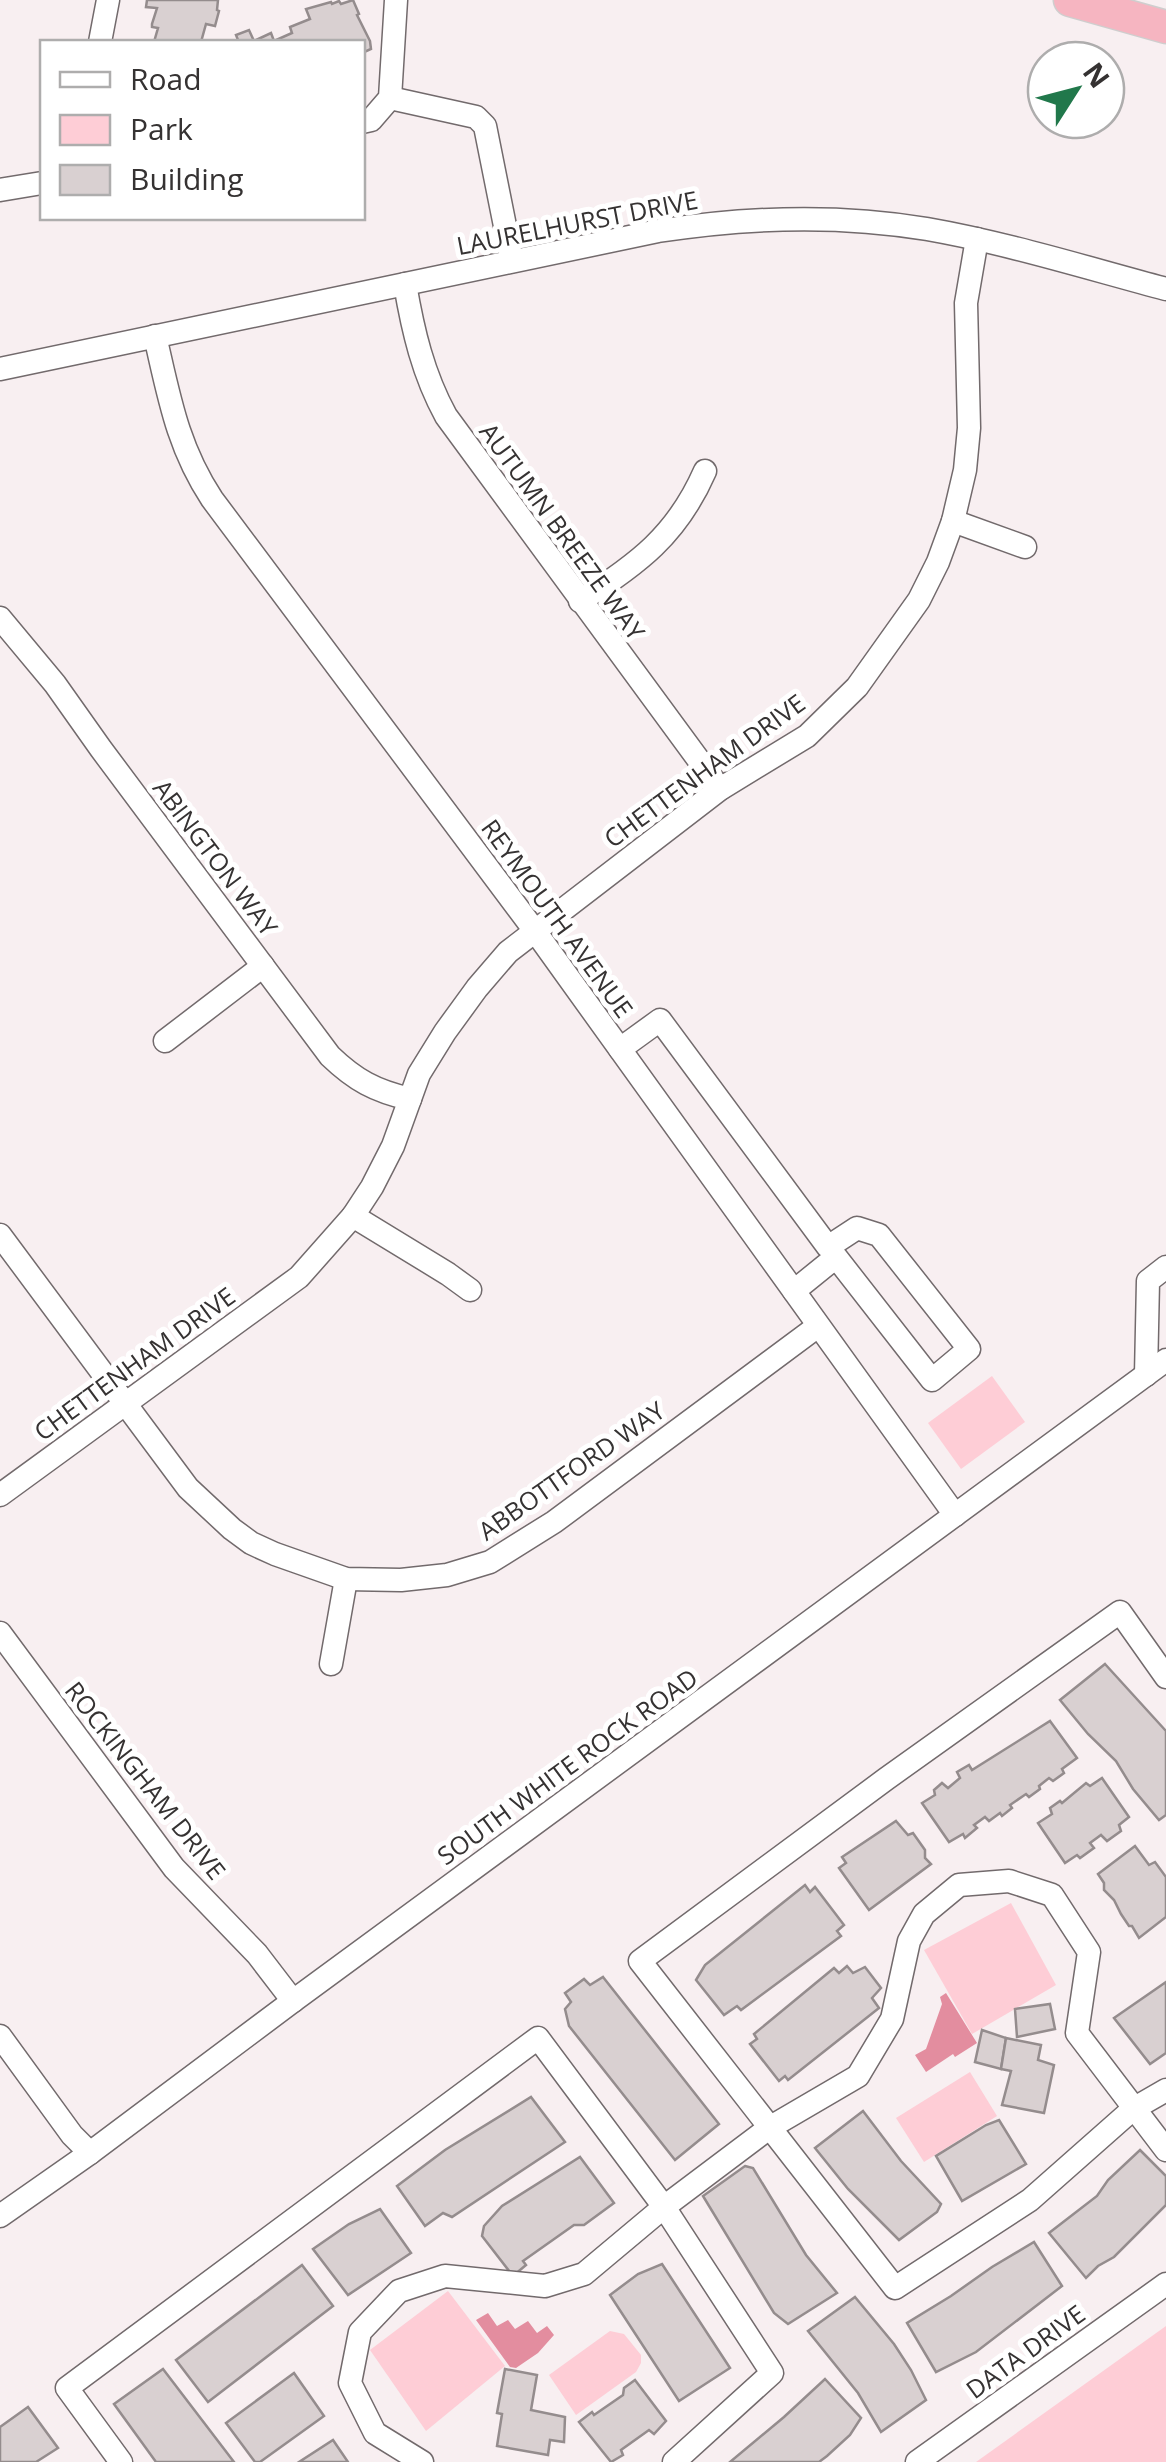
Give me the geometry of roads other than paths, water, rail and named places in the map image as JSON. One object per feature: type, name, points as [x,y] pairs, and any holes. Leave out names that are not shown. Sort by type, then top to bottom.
[{"type":"highway","points":[[1070,0],[1166,27]]},
{"type":"street","points":[[100,40],[108,0]]},
{"type":"street","points":[[365,121],[371,120],[390,98],[396,0]]},
{"type":"street","points":[[390,98],[476,117],[486,126],[512,261]]},
{"type":"street","points":[[0,190],[40,183]]},
{"type":"street","name":"LAURELHURST DRIVE","points":[[0,369],[658,231],[765,219],[872,222],[926,229],[1166,288]]},
{"type":"street","name":"CHETTENHAM DRIVE","points":[[0,1496],[299,1277],[353,1216],[372,1187],[394,1146],[419,1074],[476,988],[508,952],[720,789],[806,736],[857,686],[919,600],[953,521],[970,428],[966,303],[977,239]]},
{"type":"street","name":"AUTUMN BREEZE WAY","points":[[405,284],[421,361],[446,416],[720,789]]},
{"type":"street","name":"REYMOUTH AVENUE","points":[[155,336],[179,436],[200,480],[535,931],[955,1515]]},
{"type":"street","points":[[580,600],[624,573],[660,543],[687,508],[705,472]]},
{"type":"street","points":[[953,521],[1025,546]]},
{"type":"street","name":"ABINGTON WAY","points":[[0,618],[56,684],[330,1056],[382,1093],[410,1099]]},
{"type":"street","points":[[165,1040],[263,966]]},
{"type":"street","points":[[620,1049],[660,1020],[832,1252],[932,1380],[969,1350],[880,1235],[857,1228],[832,1252],[794,1291]]},
{"type":"street","points":[[353,1216],[470,1290]]},
{"type":"street","name":"ABBOTTFORD WAY","points":[[0,1235],[188,1488],[251,1543],[346,1579],[400,1580],[447,1575],[490,1562],[554,1522],[818,1326]]},
{"type":"street","points":[[1146,1375],[1148,1281],[1166,1267]]},
{"type":"street","name":"SOUTH WHITE ROCK ROAD","points":[[0,2216],[1166,1360]]},
{"type":"street","points":[[331,1664],[346,1579]]},
{"type":"street","points":[[1166,1677],[1120,1612],[640,1961],[895,2288],[1030,2200],[1134,2109],[1166,2090]]},
{"type":"street","name":"ROCKINGHAM DRIVE","points":[[0,1633],[174,1868],[257,1954],[293,2001]]},
{"type":"street","points":[[422,2462],[375,2433],[350,2383],[360,2332],[399,2291],[445,2276],[544,2286],[584,2274],[664,2207],[769,2128],[858,2076],[892,2019],[909,1940],[924,1914],[959,1885],[1009,1881],[1052,1895],[1089,1952],[1076,2033],[1166,2150]]},
{"type":"street","points":[[0,2036],[72,2135],[90,2153]]},
{"type":"street","points":[[121,2462],[68,2388],[538,2038],[664,2207],[772,2373],[674,2462]]},
{"type":"street","name":"DATA DRIVE","points":[[916,2462],[1166,2284]]}]
